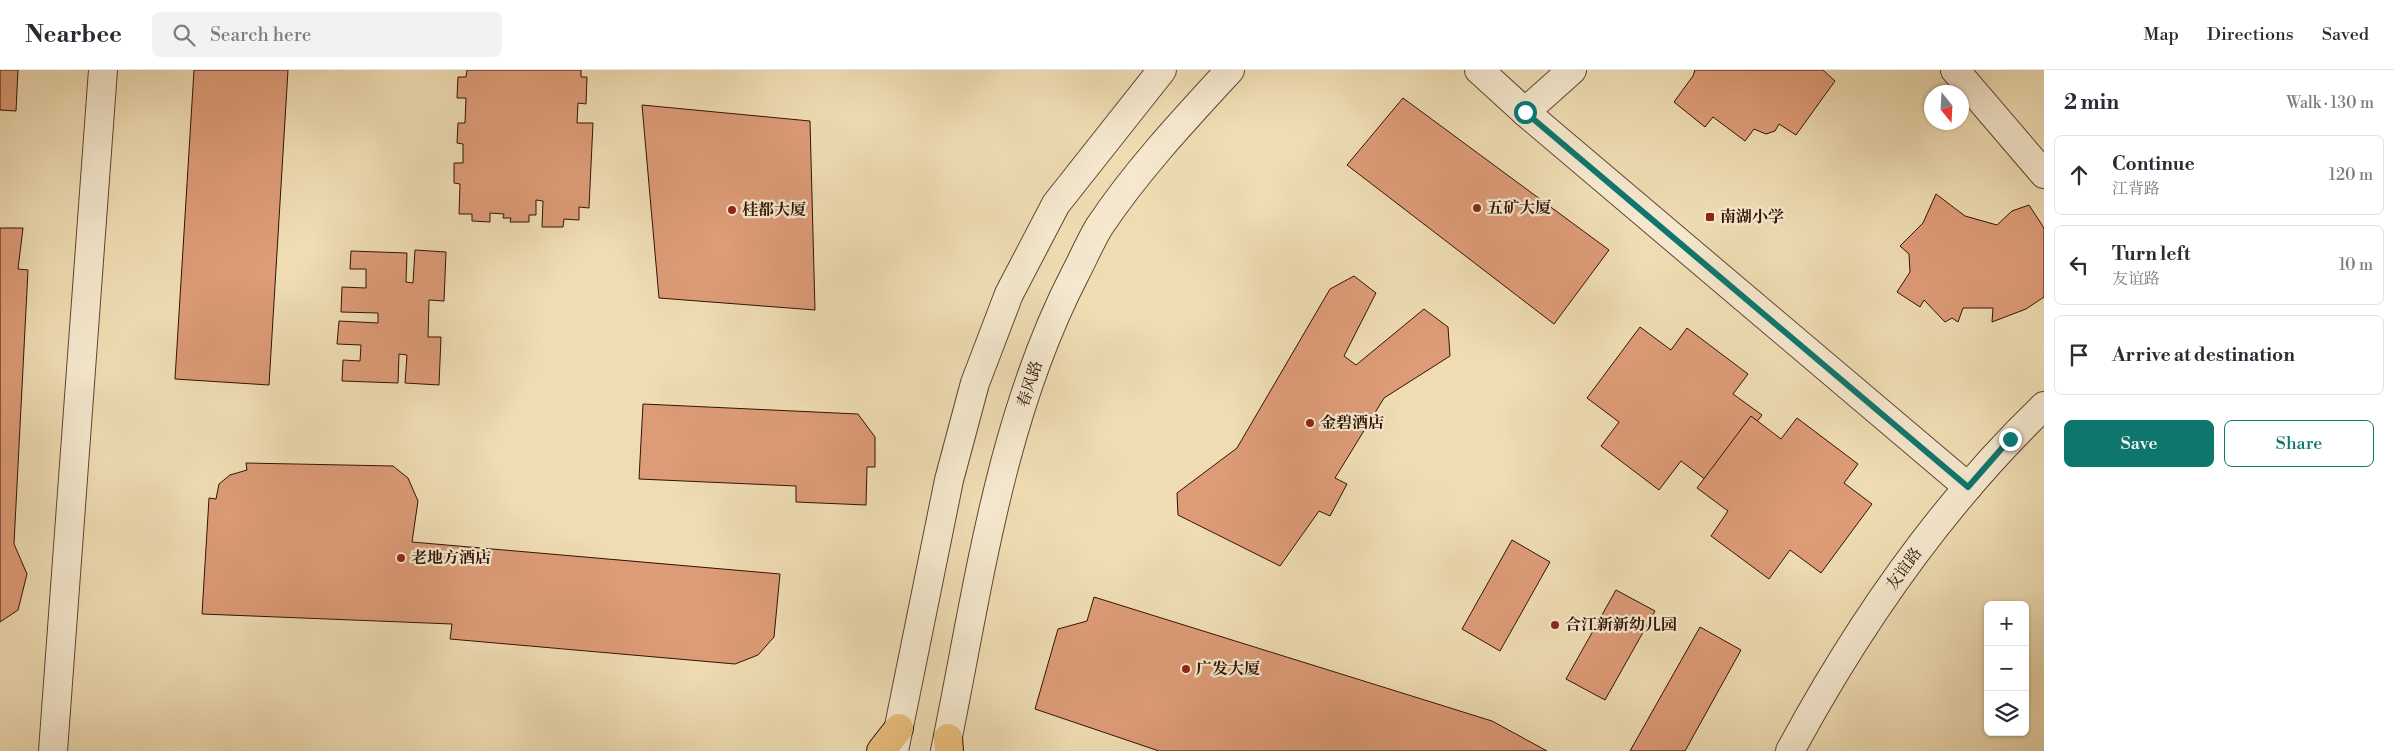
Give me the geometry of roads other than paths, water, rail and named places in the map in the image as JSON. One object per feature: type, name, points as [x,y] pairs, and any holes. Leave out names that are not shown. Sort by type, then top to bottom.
[{"type":"main road","points":[[881,751],[896,739]]},
{"type":"street","points":[[53,751],[103,70]]},
{"type":"street","points":[[896,739],[949,480],[975,383],[1009,294],[1056,204],[1162,70]]},
{"type":"street","name":"春风路","points":[[947,747],[998,491],[1025,395],[1053,316],[1099,228],[1159,148],[1230,70]]},
{"type":"street","points":[[1479,70],[1525,112],[1968,487]]},
{"type":"street","points":[[1525,112],[1572,70]]},
{"type":"street","points":[[1955,70],[2044,174]]},
{"type":"street","name":"友谊路","points":[[1790,751],[1816,702],[1860,629],[1910,559],[1968,487],[2010,439],[2044,406]]},
{"type":"place","name":"五矿大厦","points":[[1477,208]]},
{"type":"place","name":"桂都大厦","points":[[732,210]]},
{"type":"place","name":"南湖小学","points":[[1710,217]]},
{"type":"place","name":"金碧酒店","points":[[1310,423]]},
{"type":"place","name":"老地方酒店","points":[[401,558]]},
{"type":"place","name":"合江新新幼儿园","points":[[1555,625]]},
{"type":"place","name":"广发大厦","points":[[1186,669]]}]
